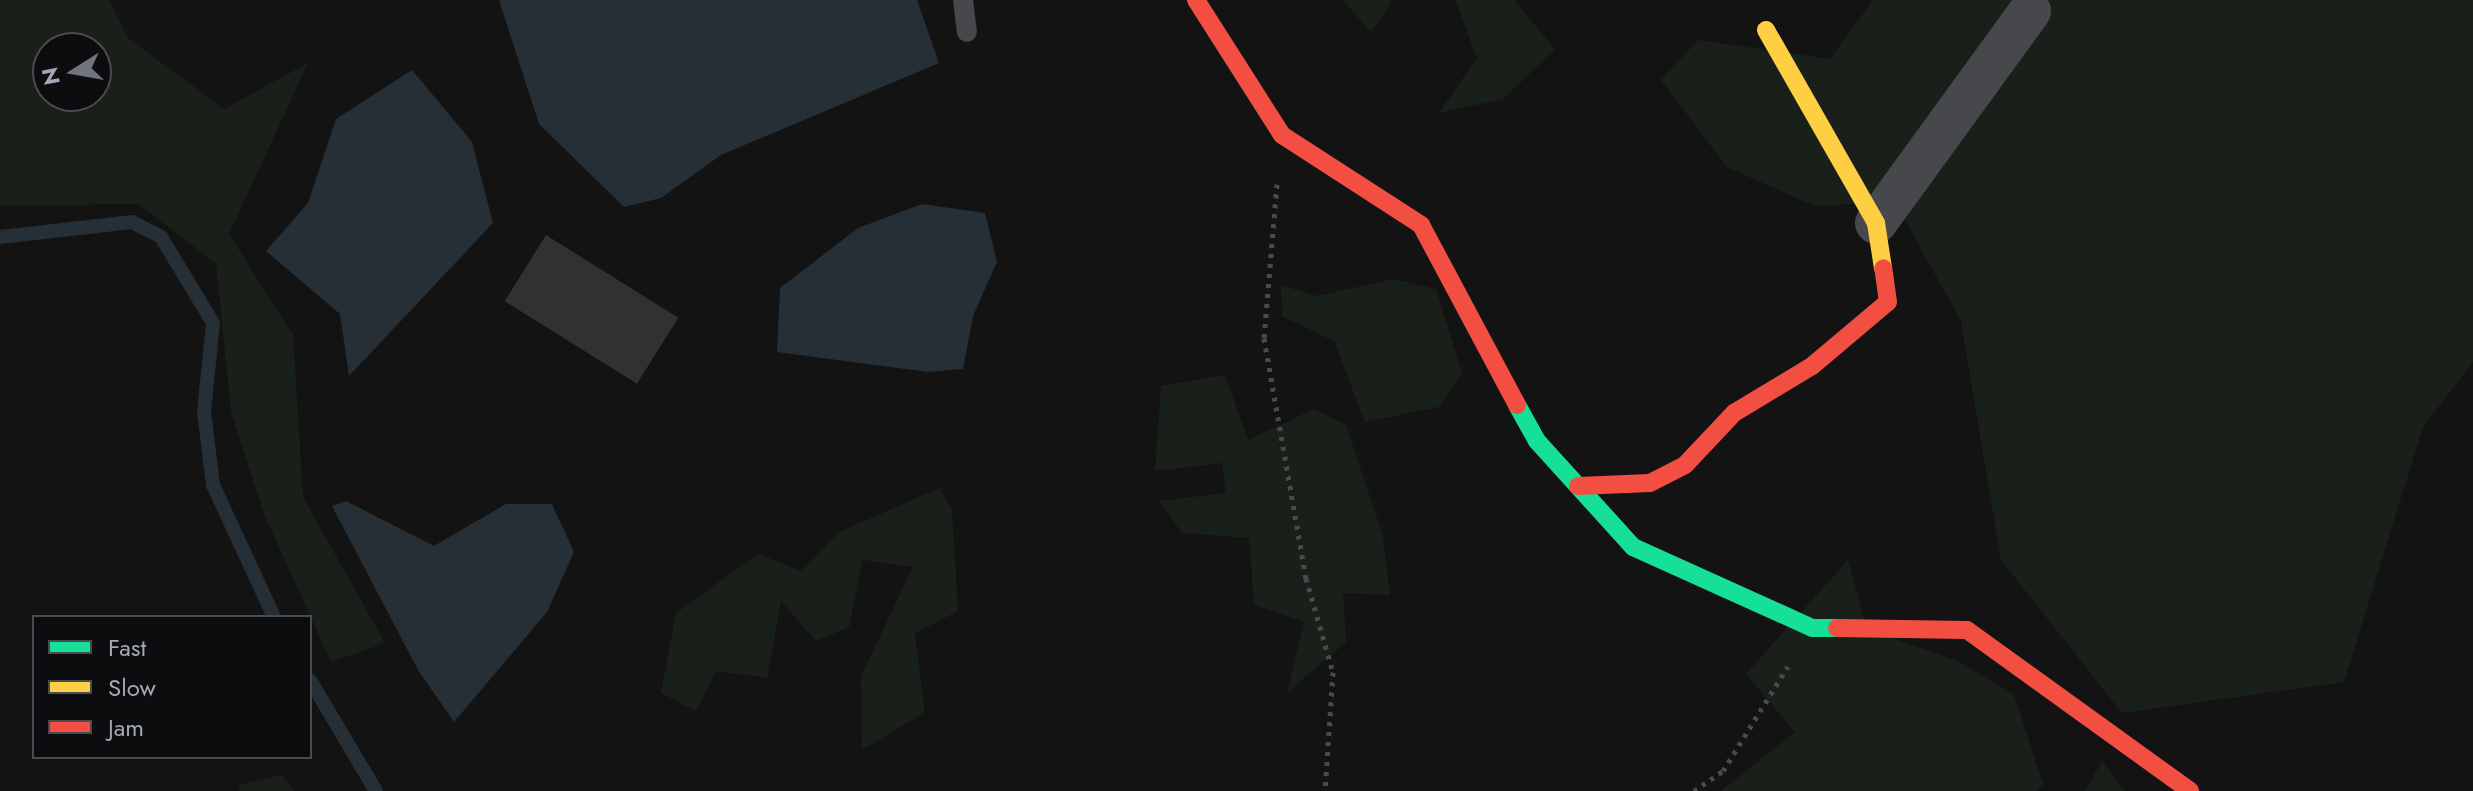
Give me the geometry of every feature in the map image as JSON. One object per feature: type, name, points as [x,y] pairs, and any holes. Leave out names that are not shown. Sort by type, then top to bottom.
[{"type":"street","points":[[1196,0],[1282,135],[1421,225],[1537,441],[1633,547],[1812,628],[1967,630],[2190,791]]},
{"type":"street","points":[[1876,223],[2030,11]]},
{"type":"street","points":[[1578,486],[1650,483],[1685,465],[1734,413],[1812,366],[1888,302],[1876,223],[1766,30]]},
{"type":"lane","points":[[963,0],[967,32]]},
{"type":"path","points":[[1282,135],[1264,338],[1306,578],[1333,672],[1325,791]]},
{"type":"path","points":[[1694,791],[1723,771],[1812,628]]},
{"type":"shaded area","points":[[0,0],[109,0],[128,38],[224,109],[308,63],[229,234],[293,335],[303,497],[385,643],[331,662],[264,514],[231,412],[216,264],[139,204],[0,206]]},
{"type":"shaded area","points":[[499,0],[917,0],[939,63],[721,155],[661,198],[624,207],[539,124]]},
{"type":"shaded area","points":[[1343,0],[1390,0],[1391,3],[1371,32]]},
{"type":"shaded area","points":[[1455,0],[1514,0],[1555,49],[1503,99],[1439,113],[1477,58]]},
{"type":"shaded area","points":[[1873,0],[2473,0],[2473,362],[2423,427],[2344,682],[2122,713],[2001,560],[1961,321],[1895,202],[1815,206],[1727,167],[1661,80],[1698,40],[1830,59]]},
{"type":"shaded area","points":[[412,70],[472,142],[493,223],[349,376],[340,314],[266,251],[308,203],[336,119]]},
{"type":"shaded area","points":[[922,204],[985,213],[997,262],[973,316],[963,369],[928,372],[777,352],[780,288],[858,228]]},
{"type":"shaded area","points":[[1393,279],[1436,289],[1462,373],[1439,407],[1365,422],[1334,341],[1282,316],[1281,285],[1317,296]]},
{"type":"shaded area","points":[[1225,375],[1248,440],[1314,409],[1346,425],[1383,536],[1390,595],[1343,593],[1346,642],[1287,693],[1304,622],[1254,605],[1249,538],[1182,533],[1159,501],[1226,493],[1222,463],[1155,471],[1161,386]]},
{"type":"shaded area","points":[[940,488],[952,510],[958,611],[915,633],[925,712],[862,750],[861,676],[913,567],[863,560],[849,627],[816,641],[781,601],[767,678],[716,671],[696,711],[661,693],[676,613],[758,554],[802,571],[839,532]]},
{"type":"shaded area","points":[[346,501],[434,546],[506,504],[552,504],[574,552],[547,612],[454,722],[418,670],[332,506]]},
{"type":"shaded area","points":[[1848,560],[1867,629],[1960,662],[2014,695],[2043,784],[2037,791],[1721,791],[1795,732],[1746,674]]},
{"type":"shaded area","points":[[2102,761],[2125,791],[2085,791]]},
{"type":"shaded area","points":[[281,775],[295,791],[241,791],[237,786]]},
{"type":"building","points":[[546,235],[678,318],[637,384],[505,301]]},
{"type":"waterway","points":[[0,237],[132,222],[161,237],[213,323],[204,411],[213,485],[273,615]]},
{"type":"waterway","points":[[312,683],[376,791]]},
{"type":"traffic: fast","points":[[1517,405],[1537,441],[1633,547],[1812,628],[1837,628]]},
{"type":"traffic: slow","points":[[1766,30],[1876,223],[1883,268]]},
{"type":"traffic: jam","points":[[1196,0],[1282,135],[1421,225],[1517,405]]},
{"type":"traffic: jam","points":[[1578,486],[1650,483],[1685,465],[1734,413],[1812,366],[1888,302],[1883,268]]},
{"type":"traffic: jam","points":[[1837,628],[1967,630],[2190,791]]}]
